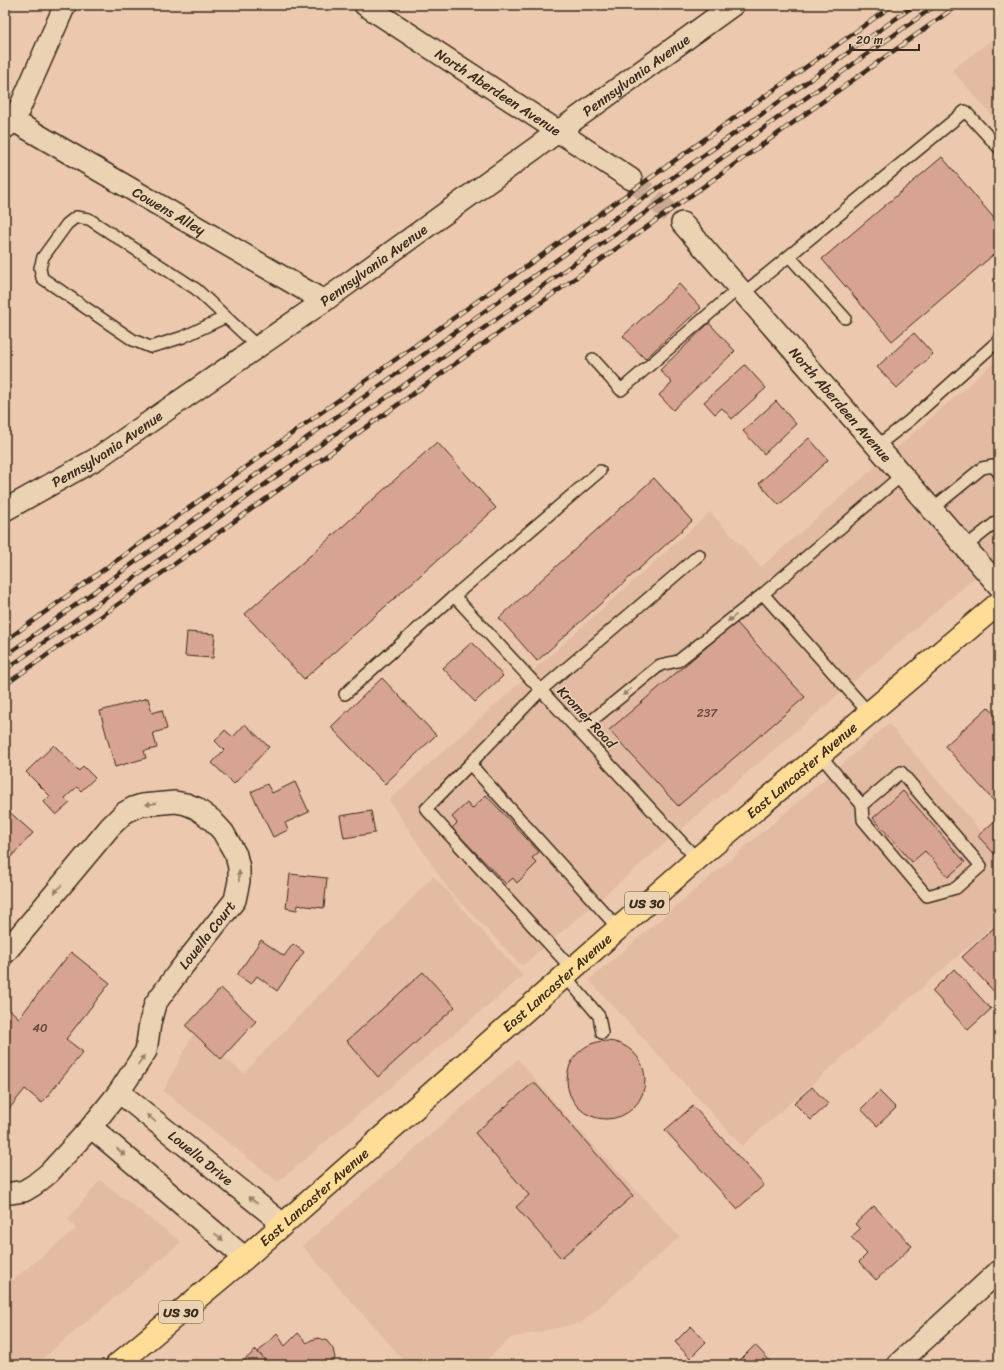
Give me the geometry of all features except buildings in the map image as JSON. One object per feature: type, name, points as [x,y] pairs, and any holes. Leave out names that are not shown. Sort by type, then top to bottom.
[{"type":"highway","name":"East Lancaster Avenue","points":[[117,1365],[245,1258],[697,859],[999,603]]},
{"type":"street","points":[[9,125],[65,5]]},
{"type":"street","name":"North Aberdeen Avenue","points":[[365,5],[631,179]]},
{"type":"street","name":"Pennsylvania Avenue","points":[[5,510],[96,459],[258,347],[324,301],[733,5]]},
{"type":"street","name":"Cowens Alley","points":[[9,125],[324,301]]},
{"type":"street","name":"North Aberdeen Avenue","points":[[682,223],[999,586]]},
{"type":"street","name":"Louella Court","points":[[5,953],[110,827],[133,808],[152,803],[175,802],[196,808],[206,815],[223,832],[236,855],[239,868],[239,882],[235,900],[155,1004],[150,1023],[146,1051],[119,1092],[91,1127],[49,1173],[24,1191],[5,1194]]},
{"type":"street","name":"Louella Drive","points":[[119,1092],[283,1224]]},
{"type":"street","points":[[91,1127],[245,1258]]},
{"type":"street","points":[[897,1365],[999,1271]]},
{"type":"lane","points":[[593,359],[621,390],[741,291],[789,256],[965,111],[999,148]]},
{"type":"lane","points":[[226,317],[183,337],[150,347],[133,340],[42,278],[40,268],[43,257],[66,224],[76,217],[89,219],[196,289],[226,317],[258,347]]},
{"type":"lane","points":[[789,256],[845,318]]},
{"type":"lane","points":[[877,446],[909,421],[998,341],[999,338]]},
{"type":"lane","points":[[932,509],[982,468],[993,466],[999,473]]},
{"type":"lane","points":[[345,694],[454,596],[600,471]]},
{"type":"lane","points":[[579,731],[660,665],[678,661],[763,594],[902,475]]},
{"type":"lane","points":[[965,547],[999,520]]},
{"type":"lane","points":[[602,1032],[599,1016],[568,972],[426,809],[541,690],[699,555]]},
{"type":"lane","points":[[763,594],[868,713]]},
{"type":"lane","name":"Kromer Road","points":[[454,596],[697,859]]},
{"type":"lane","points":[[820,755],[862,806],[863,820],[927,896],[956,888],[982,866],[901,772],[862,806]]},
{"type":"lane","points":[[470,764],[618,928]]},
{"type":"shaded area","points":[[999,34],[999,124],[952,70]]},
{"type":"shaded area","points":[[999,358],[999,557],[522,966],[448,889],[389,800],[710,512],[761,567]]},
{"type":"shaded area","points":[[889,724],[999,852],[999,920],[742,1146],[589,980]]},
{"type":"shaded area","points":[[433,876],[523,976],[278,1182],[163,1091],[193,1034],[244,1073]]},
{"type":"shaded area","points":[[518,1059],[569,1119],[680,1237],[581,1323],[511,1338],[481,1365],[408,1365],[302,1246]]},
{"type":"shaded area","points":[[100,1180],[181,1242],[35,1365],[5,1365],[5,1286],[76,1229],[68,1219]]},
{"type":"tunnel","points":[[631,179],[682,223]]},
{"type":"railway","points":[[5,641],[312,419],[893,5]]},
{"type":"railway","points":[[5,656],[319,429],[915,5]]},
{"type":"railway","points":[[5,670],[936,5]]},
{"type":"railway","points":[[5,685],[958,5]]}]
